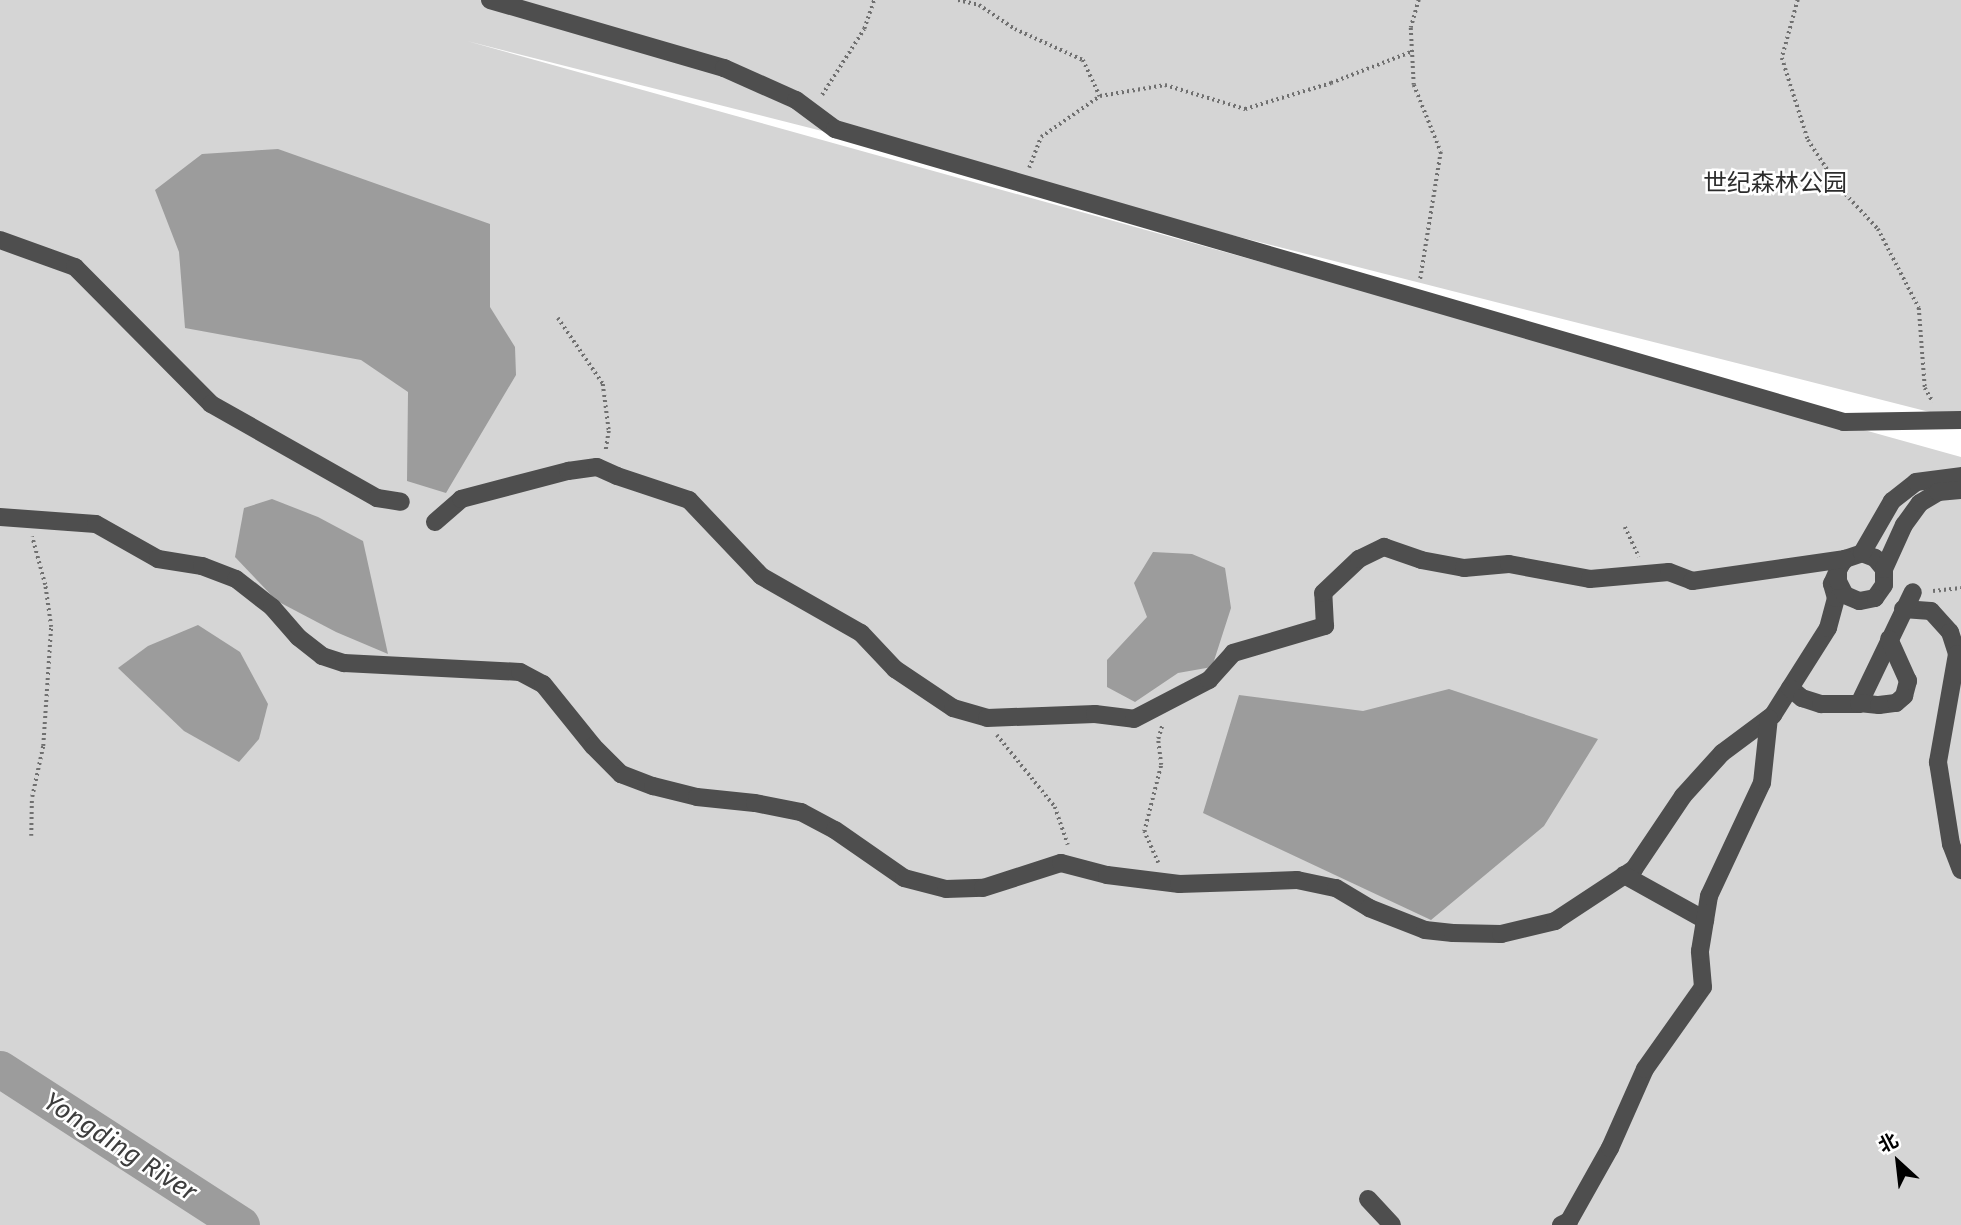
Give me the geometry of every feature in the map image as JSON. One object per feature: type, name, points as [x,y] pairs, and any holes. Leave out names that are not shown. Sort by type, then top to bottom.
[{"type":"lane","points":[[490,0],[724,68],[796,100],[835,129],[1844,422],[1952,420]]},
{"type":"lane","points":[[0,240],[75,267],[211,404],[377,498],[401,502]]},
{"type":"lane","points":[[435,522],[461,499],[568,471],[597,467],[689,500],[761,576],[862,633],[895,668],[953,708],[980,716],[1095,713],[1134,719],[1209,680],[1233,653],[1325,626],[1323,593],[1359,559],[1384,547],[1421,560],[1464,568],[1509,564],[1590,579],[1669,572],[1692,581],[1875,558],[1884,569]]},
{"type":"lane","points":[[0,517],[96,524],[158,559],[202,566],[236,579],[272,607],[322,656],[344,663],[520,672],[543,684],[593,746],[621,774],[653,786],[697,797],[755,803],[801,812],[835,830],[904,878],[946,890],[983,888],[1061,863],[1107,875],[1169,883],[1297,880],[1336,888],[1369,908],[1425,930],[1501,934],[1555,921],[1634,869],[1684,796],[1722,753],[1769,718],[1828,628],[1836,598],[1832,584],[1892,501],[1916,482],[1961,476]]},
{"type":"lane","points":[[1848,562],[1838,581],[1845,595],[1859,601],[1875,598],[1884,585],[1884,569],[1904,525],[1920,503],[1938,492],[1961,491]]},
{"type":"lane","points":[[1859,703],[1913,592]]},
{"type":"lane","points":[[1903,609],[1931,611],[1950,632],[1957,654],[1945,709],[1938,762],[1951,844],[1961,870]]},
{"type":"lane","points":[[1790,688],[1802,698],[1821,704],[1836,706],[1896,703],[1905,696],[1908,681],[1889,639]]},
{"type":"lane","points":[[1561,1225],[1569,1221],[1610,1148],[1645,1069],[1703,987],[1700,951],[1709,895],[1762,783],[1769,718]]},
{"type":"lane","points":[[1624,875],[1705,920]]},
{"type":"lane","points":[[1368,1199],[1392,1225]]},
{"type":"path","points":[[811,111],[864,29],[874,0]]},
{"type":"path","points":[[958,0],[979,5],[1015,29],[1083,60],[1100,96]]},
{"type":"path","points":[[1417,298],[1441,152],[1414,85],[1411,28],[1419,0]]},
{"type":"path","points":[[1798,0],[1782,58],[1808,140],[1838,186],[1878,229],[1920,308],[1924,388],[1952,420]]},
{"type":"path","points":[[1023,183],[1041,137],[1100,96],[1165,85],[1245,109],[1331,83],[1413,51]]},
{"type":"path","points":[[558,318],[603,384],[609,431],[602,469]]},
{"type":"path","points":[[23,519],[36,544],[51,628],[43,746],[32,797],[31,836]]},
{"type":"path","points":[[1626,527],[1636,546],[1642,574]]},
{"type":"path","points":[[1913,592],[1961,588]]},
{"type":"path","points":[[1163,706],[1164,721],[1158,740],[1161,765],[1144,832],[1169,883]]},
{"type":"path","points":[[980,716],[1055,807],[1076,866]]},
{"type":"green space","name":"世纪森林公园","points":[[0,0],[1961,0],[1961,420],[467,41],[1961,457],[1961,1225],[0,1225]]},
{"type":"shaded area","points":[[278,149],[490,224],[490,307],[515,347],[516,375],[446,493],[407,481],[408,392],[361,360],[185,328],[179,252],[155,190],[202,154]]},
{"type":"shaded area","points":[[272,499],[318,517],[363,541],[388,654],[336,632],[277,601],[235,557],[244,508]]},
{"type":"shaded area","points":[[1153,552],[1192,554],[1225,568],[1231,608],[1212,667],[1178,673],[1135,702],[1107,687],[1107,660],[1147,617],[1134,583]]},
{"type":"shaded area","points":[[198,625],[240,652],[268,704],[259,739],[239,762],[184,731],[118,668],[148,646]]},
{"type":"shaded area","points":[[1449,689],[1598,739],[1544,826],[1431,920],[1203,813],[1239,695],[1363,711]]},
{"type":"waterway","name":"Yongding River","points":[[0,1069],[241,1225]]}]
